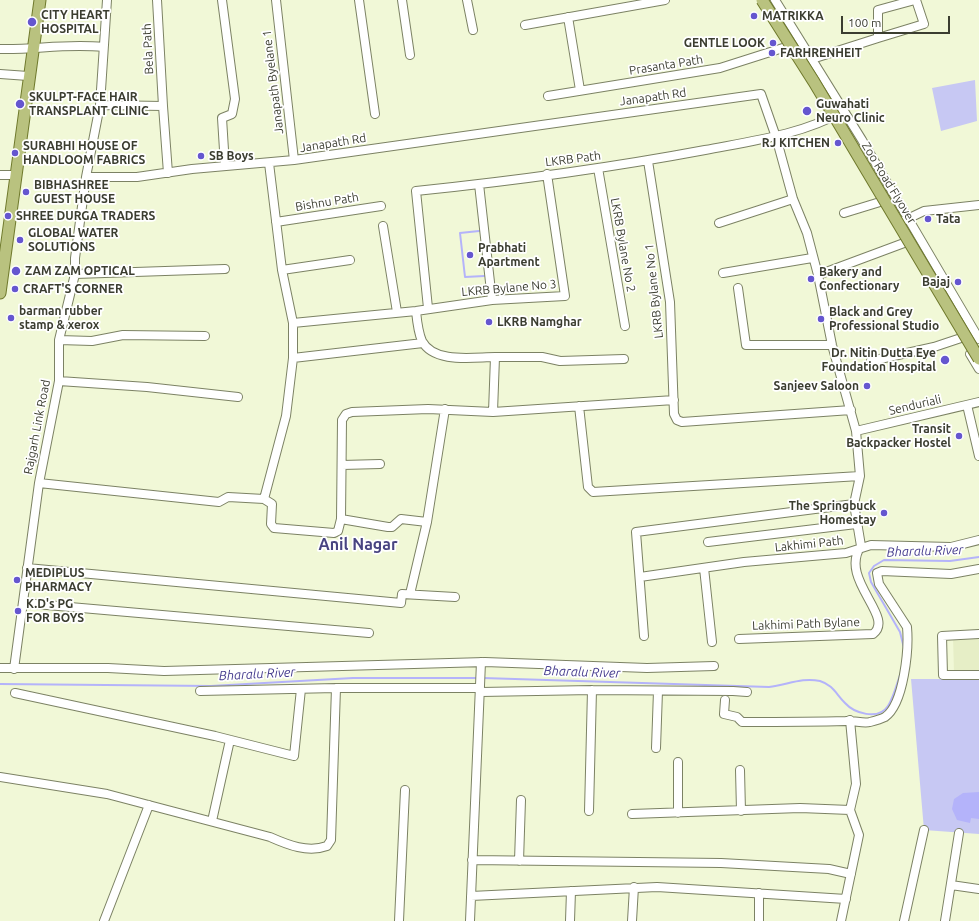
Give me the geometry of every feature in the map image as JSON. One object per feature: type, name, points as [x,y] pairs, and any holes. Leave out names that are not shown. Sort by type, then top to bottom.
[{"type":"main road","points":[[0,293],[2,270],[17,176],[28,76],[34,47],[40,0]]},
{"type":"main road","name":"Zoo Road Flyover","points":[[762,0],[821,94],[979,359]]},
{"type":"main road","name":"Zoo Road Flyover","points":[[769,0],[882,184],[979,348]]},
{"type":"street","name":"Rajgarh Link Road","points":[[14,669],[39,483],[59,381],[59,340],[75,274],[75,258],[86,177],[100,105],[106,0]]},
{"type":"street","name":"Bela Path","points":[[157,0],[168,172]]},
{"type":"street","points":[[222,0],[235,99],[232,114],[222,118],[225,166]]},
{"type":"street","name":"Janapath Byelane 1","points":[[276,0],[294,160]]},
{"type":"street","points":[[359,0],[375,114]]},
{"type":"street","points":[[402,0],[410,55]]},
{"type":"street","points":[[467,0],[473,30]]},
{"type":"street","points":[[525,25],[665,0]]},
{"type":"street","points":[[756,0],[831,119],[979,369]]},
{"type":"street","points":[[775,0],[844,111],[978,337]]},
{"type":"street","points":[[812,59],[924,24],[916,0],[878,10],[878,38]]},
{"type":"street","points":[[568,17],[580,90]]},
{"type":"street","points":[[0,50],[23,50],[34,47],[70,45],[103,48]]},
{"type":"street","name":"Prasanta Path","points":[[548,96],[720,68],[786,47]]},
{"type":"street","points":[[0,74],[28,76]]},
{"type":"street","name":"Janapath Rd","points":[[86,177],[137,177],[168,172],[294,160],[761,94],[776,137],[793,199],[806,233],[818,275],[832,345],[856,431],[860,476],[854,504],[856,524],[861,546]]},
{"type":"street","points":[[100,105],[163,106]]},
{"type":"street","name":"LKRB Path","points":[[428,308],[416,191],[648,161],[776,137],[831,119],[844,111]]},
{"type":"street","name":"LKRB Bylane No 1","points":[[648,161],[670,302],[674,414],[677,420],[682,422],[851,410]]},
{"type":"street","points":[[264,499],[286,416],[294,358],[293,322],[282,270],[269,163]]},
{"type":"street","name":"LKRB Bylane No 2","points":[[598,168],[625,326]]},
{"type":"street","name":"LKRB Bylane No 3","points":[[293,322],[416,311],[428,308],[492,300],[565,296],[547,174]]},
{"type":"street","points":[[0,175],[17,176]]},
{"type":"street","points":[[479,184],[492,300]]},
{"type":"street","points":[[719,223],[793,199]]},
{"type":"street","points":[[844,213],[880,202]]},
{"type":"street","points":[[894,226],[924,211],[979,205]]},
{"type":"street","name":"Bishnu Path","points":[[276,222],[381,206]]},
{"type":"street","points":[[383,226],[397,312]]},
{"type":"street","points":[[818,275],[904,243]]},
{"type":"street","points":[[723,273],[812,258]]},
{"type":"street","points":[[282,270],[350,260]]},
{"type":"street","points":[[75,274],[225,269]]},
{"type":"street","points":[[738,288],[746,345],[832,345]]},
{"type":"street","points":[[416,311],[420,336],[423,343],[437,354],[446,356],[542,357],[560,361],[624,359]]},
{"type":"street","points":[[59,340],[92,341],[123,335],[205,336]]},
{"type":"street","points":[[871,361],[934,347],[961,338]]},
{"type":"street","points":[[294,358],[423,343]]},
{"type":"street","points":[[494,412],[495,357]]},
{"type":"street","points":[[59,381],[238,397]]},
{"type":"street","points":[[39,483],[219,502],[228,496],[264,499],[272,504],[271,524],[274,528],[281,530],[334,533],[338,531],[341,519],[342,420],[346,414],[352,412],[445,410],[494,412],[674,400]]},
{"type":"street","name":"Senduriali","points":[[856,431],[979,402]]},
{"type":"street","points":[[967,405],[979,456]]},
{"type":"street","points":[[579,406],[588,487],[594,492],[860,476]]},
{"type":"street","points":[[410,594],[427,522],[445,410]]},
{"type":"street","points":[[342,465],[380,464]]},
{"type":"street","points":[[644,636],[636,532],[854,504]]},
{"type":"street","points":[[341,519],[388,527],[392,527],[401,519],[427,522]]},
{"type":"street","points":[[708,542],[856,524]]},
{"type":"street","name":"Lakhimi Path","points":[[640,577],[744,562],[846,553],[861,546],[871,544],[951,547],[979,540]]},
{"type":"street","name":"Lakhimi Path Bylane","points":[[739,638],[873,634],[876,632],[879,628],[880,620],[864,592],[856,572],[856,556],[861,546]]},
{"type":"street","points":[[27,568],[401,603],[402,594],[455,597]]},
{"type":"street","points":[[704,568],[712,642]]},
{"type":"street","points":[[725,700],[724,714],[737,717],[742,722],[850,720],[870,722],[885,717],[892,709],[900,692],[906,667],[907,627],[879,584],[877,573],[882,571],[951,574],[979,569]]},
{"type":"street","points":[[24,603],[369,632]]},
{"type":"street","points":[[979,634],[942,636],[943,675],[979,675]]},
{"type":"street","points":[[470,921],[481,692],[481,662]]},
{"type":"street","points":[[0,668],[108,668],[164,671],[481,662],[647,668],[714,666]]},
{"type":"street","points":[[0,777],[80,788],[270,837],[304,848],[320,848],[327,846],[331,840],[336,688]]},
{"type":"street","points":[[200,690],[477,688],[481,692],[592,690],[747,692]]},
{"type":"street","points":[[15,693],[230,740],[294,756],[301,689]]},
{"type":"street","points":[[589,811],[592,690]]},
{"type":"street","points":[[656,748],[658,691]]},
{"type":"street","points":[[842,921],[859,835],[850,810],[856,784],[850,720]]},
{"type":"street","points":[[212,822],[230,740]]},
{"type":"street","points":[[678,762],[678,813]]},
{"type":"street","points":[[740,770],[741,811]]},
{"type":"street","points":[[399,921],[405,790]]},
{"type":"street","points":[[519,861],[521,800]]},
{"type":"street","points":[[104,921],[149,805]]},
{"type":"street","points":[[632,814],[800,808],[850,810]]},
{"type":"street","points":[[904,921],[924,830]]},
{"type":"street","points":[[945,921],[959,833]]},
{"type":"street","points":[[472,860],[721,864],[829,869],[851,874]]},
{"type":"street","points":[[951,886],[979,889]]},
{"type":"street","points":[[632,921],[634,887]]},
{"type":"street","points":[[471,896],[657,887],[846,899]]},
{"type":"street","points":[[570,921],[571,890]]},
{"type":"street","points":[[759,921],[760,894]]},
{"type":"shaded area","points":[[975,80],[977,121],[941,131],[932,88]]},
{"type":"shaded area","points":[[508,260],[509,265],[493,267],[492,262]]},
{"type":"shaded area","points":[[979,634],[979,673],[954,673],[953,636]]},
{"type":"shaded area","points":[[911,679],[979,679],[979,834],[924,830]]},
{"type":"water","points":[[979,792],[979,819],[971,818],[970,823],[957,820],[952,809],[954,799],[963,793]]},
{"type":"waterway","points":[[479,231],[460,233],[465,277],[484,276]]},
{"type":"waterway","name":"Bharalu River","points":[[904,648],[900,632],[871,582],[869,573],[874,566],[884,560],[950,561],[979,557]]},
{"type":"waterway","name":"Bharalu River","points":[[483,678],[769,687],[813,680],[820,681],[828,685],[849,707],[854,710],[866,714],[872,714],[884,711],[888,706],[894,694],[901,672]]},
{"type":"waterway","name":"Bharalu River","points":[[0,684],[211,686],[353,678],[479,678]]},
{"type":"place","name":"MATRIKKA","points":[[754,16]]},
{"type":"place","name":"CITY HEART HOSPITAL","points":[[32,22]]},
{"type":"place","name":"GENTLE LOOK","points":[[773,43]]},
{"type":"place","name":"FARHRENHEIT","points":[[772,53]]},
{"type":"place","name":"SKULPT-FACE HAIR TRANSPLANT CLINIC","points":[[20,104]]},
{"type":"place","name":"Guwahati Neuro Clinic","points":[[807,111]]},
{"type":"place","name":"RJ KITCHEN","points":[[838,143]]},
{"type":"place","name":"SURABHI HOUSE OF HANDLOOM FABRICS","points":[[15,153]]},
{"type":"place","name":"SB Boys","points":[[201,156]]},
{"type":"place","name":"BIBHASHREE GUEST HOUSE","points":[[26,192]]},
{"type":"place","name":"SHREE DURGA TRADERS","points":[[8,216]]},
{"type":"place","name":"Tata","points":[[928,219]]},
{"type":"place","name":"GLOBAL WATER SOLUTIONS","points":[[20,240]]},
{"type":"place","name":"Prabhati Apartment","points":[[470,255]]},
{"type":"place","name":"ZAM ZAM OPTICAL","points":[[16,271]]},
{"type":"place","name":"Bakery and Confectionary","points":[[811,279]]},
{"type":"place","name":"Bajaj","points":[[958,282]]},
{"type":"place","name":"CRAFT'S CORNER","points":[[15,289]]},
{"type":"place","name":"barman rubber stamp & xerox","points":[[11,318]]},
{"type":"place","name":"Black and Grey Professional Studio","points":[[821,319]]},
{"type":"place","name":"LKRB Namghar","points":[[489,322]]},
{"type":"place","name":"Dr. Nitin Dutta Eye Foundation Hospital","points":[[945,360]]},
{"type":"place","name":"Sanjeev Saloon","points":[[867,386]]},
{"type":"place","name":"Transit Backpacker Hostel","points":[[959,436]]},
{"type":"place","name":"The Springbuck Homestay","points":[[884,513]]},
{"type":"place","name":"MEDIPLUS PHARMACY","points":[[17,580]]},
{"type":"place","name":"K.D's PG FOR BOYS","points":[[18,611]]},
{"type":"district","name":"Anil Nagar","points":[[358,545]]}]
